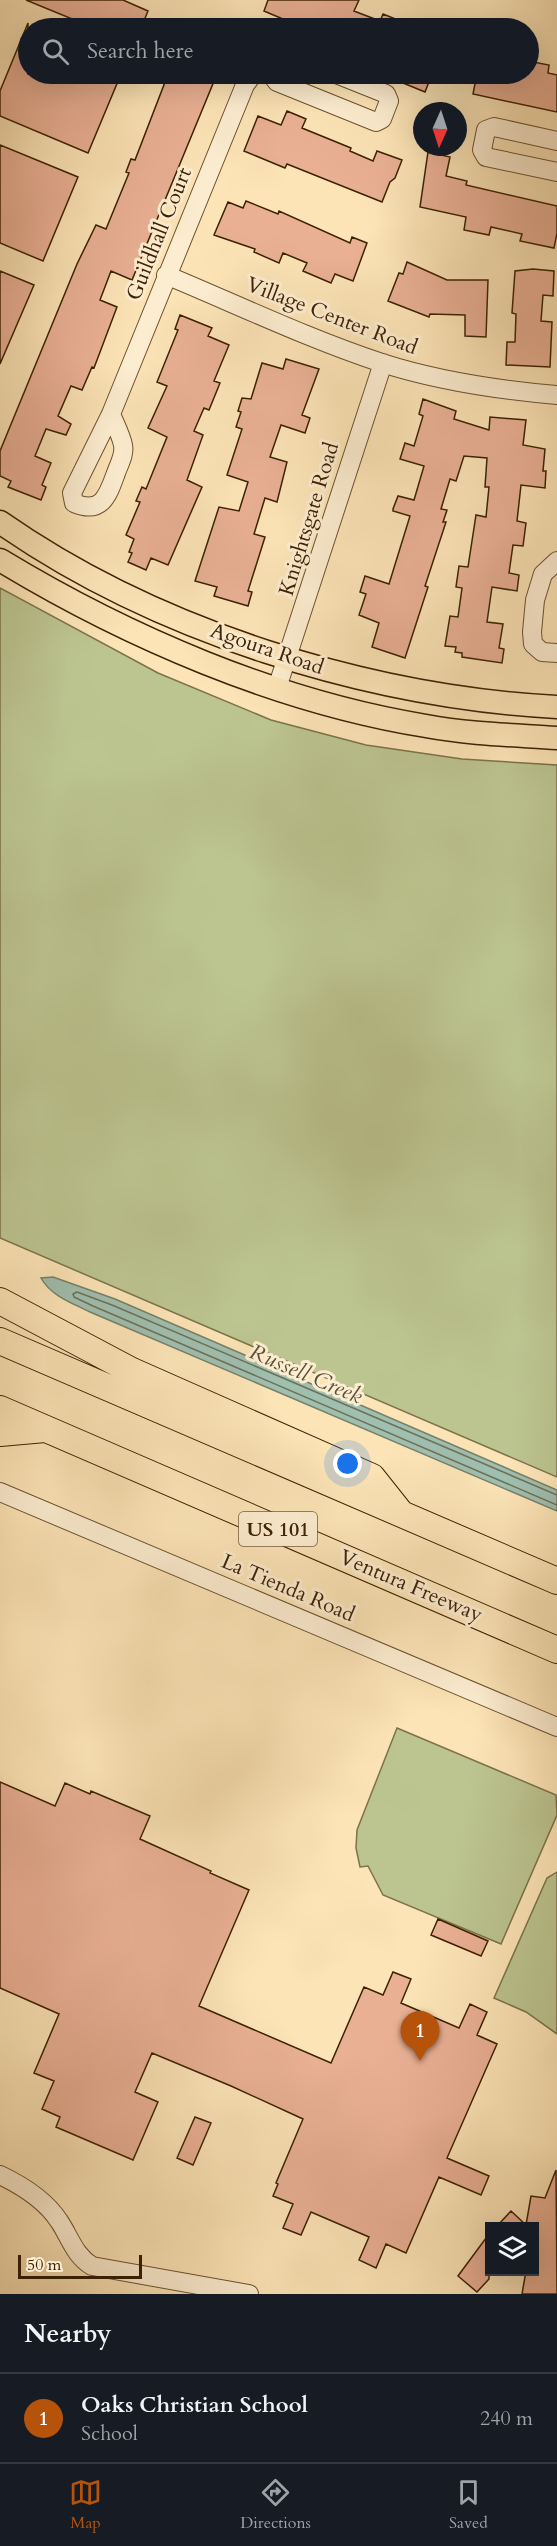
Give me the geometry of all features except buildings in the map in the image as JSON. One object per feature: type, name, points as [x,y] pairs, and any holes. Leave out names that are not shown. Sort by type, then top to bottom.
[{"type":"highway","points":[[0,1301],[132,1371],[372,1477],[401,1514]]},
{"type":"highway","points":[[0,1341],[557,1581]]},
{"type":"highway","name":"Ventura Freeway","points":[[0,1408],[557,1650]]},
{"type":"highway","points":[[0,1433],[47,1429]]},
{"type":"main road","name":"Agoura Road","points":[[0,522],[98,582],[184,620],[287,659],[382,684],[443,696],[511,705],[557,707]]},
{"type":"main road","name":"Agoura Road","points":[[0,560],[50,591],[123,628],[195,659],[277,688],[348,710],[426,726],[557,738]]},
{"type":"street","name":"Guildhall Court","points":[[111,414],[246,84]]},
{"type":"street","points":[[282,84],[376,122],[382,119],[389,101],[386,94],[361,84]]},
{"type":"street","points":[[557,141],[494,127],[486,130],[482,150],[486,157],[557,172]]},
{"type":"street","name":"Village Center Road","points":[[166,275],[383,363],[426,375],[517,392],[557,395]]},
{"type":"street","name":"Knightsgate Road","points":[[277,688],[383,363]]},
{"type":"street","points":[[557,561],[543,574],[535,600],[532,632],[533,644],[542,652],[557,653]]},
{"type":"street","name":"La Tienda Road","points":[[0,1492],[557,1727]]},
{"type":"street","points":[[0,2175],[34,2196],[52,2211],[77,2254],[92,2266],[249,2294]]},
{"type":"green space","points":[[0,588],[158,673],[271,720],[366,745],[462,759],[557,765],[557,1477],[0,1238]]},
{"type":"green space","points":[[397,1728],[556,1795],[557,1815],[501,1944],[383,1895],[368,1866],[360,1867],[356,1848],[357,1830]]},
{"type":"green space","points":[[557,1872],[557,2034],[526,2012],[494,1998],[547,1878]]},
{"type":"water","points":[[53,1277],[115,1299],[557,1490],[557,1511],[90,1312],[50,1290],[41,1278]]},
{"type":"place","name":"Oaks Christian School","points":[[420,2061]]},
{"type":"water label","name":"Russell Creek","points":[[306,1374]]}]
